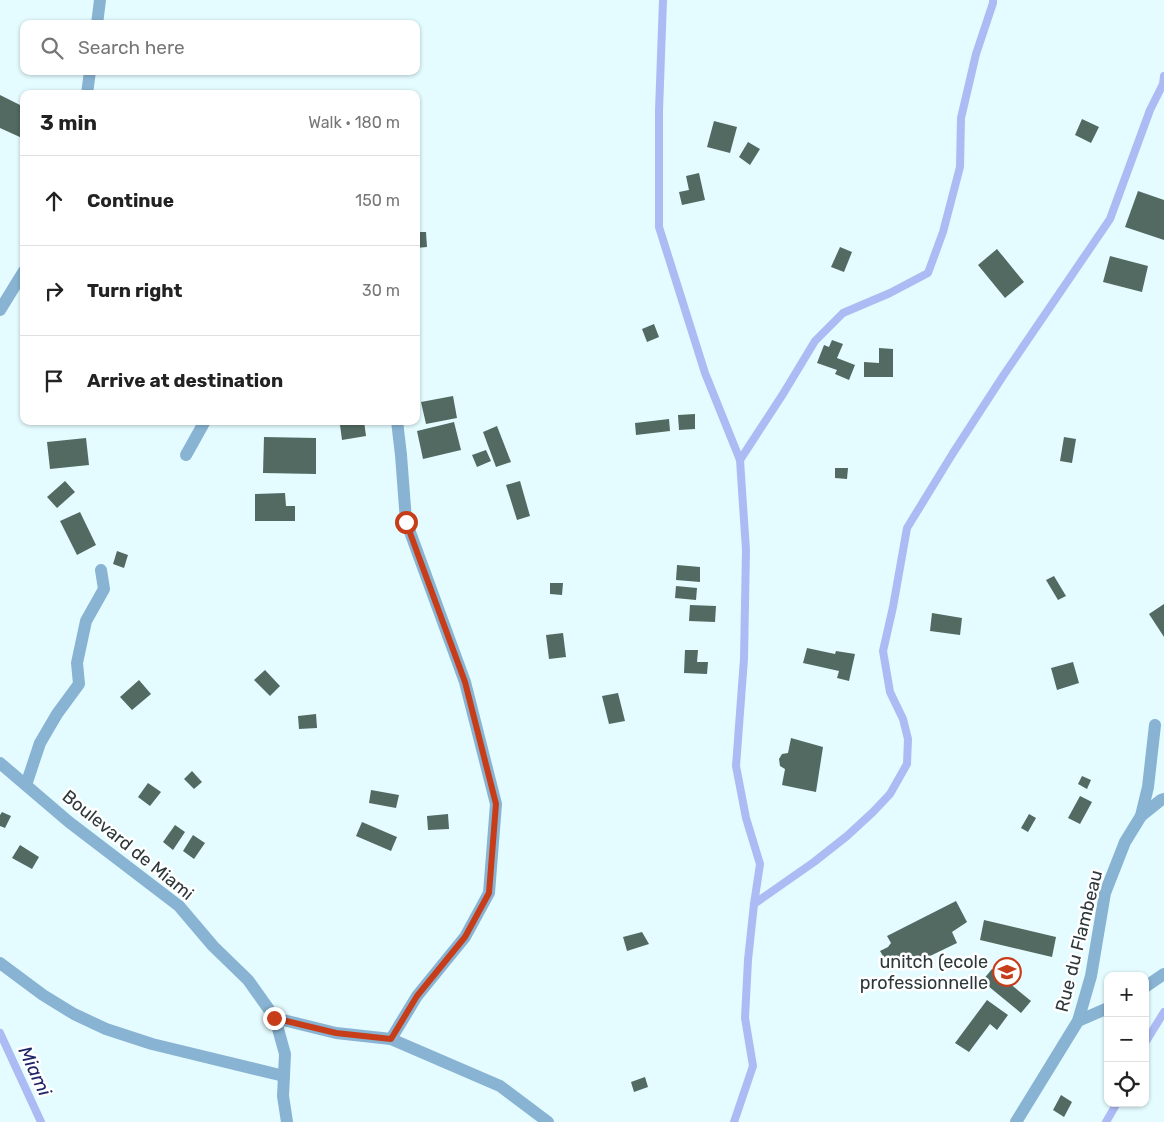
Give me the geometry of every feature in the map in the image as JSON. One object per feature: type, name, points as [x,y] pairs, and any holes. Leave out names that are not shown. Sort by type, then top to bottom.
[{"type":"street","points":[[98,20],[100,0]]},
{"type":"street","points":[[88,90],[89,75]]},
{"type":"street","points":[[0,310],[20,278]]},
{"type":"street","points":[[186,454],[203,425]]},
{"type":"street","points":[[391,1039],[417,996],[465,937],[489,893],[496,804],[465,682],[406,522],[397,425]]},
{"type":"street","points":[[26,785],[40,743],[57,714],[79,684],[77,663],[86,621],[104,589],[101,570]]},
{"type":"street","points":[[1141,816],[1148,786],[1154,725]]},
{"type":"street","name":"Boulevard de Miami","points":[[0,763],[69,822],[179,906],[213,946],[248,980],[274,1018],[285,1054],[283,1096],[287,1122]]},
{"type":"street","name":"Rue du Flambeau","points":[[1016,1122],[1078,1021],[1091,976],[1104,893],[1124,842],[1141,816],[1164,799]]},
{"type":"street","points":[[0,963],[74,1014],[106,1029],[152,1044],[284,1076]]},
{"type":"street","points":[[1149,984],[1164,974]]},
{"type":"street","points":[[1078,1021],[1104,1010]]},
{"type":"street","points":[[274,1018],[336,1033],[391,1039],[500,1086],[548,1122]]},
{"type":"building","points":[[0,95],[20,105],[20,137],[0,128]]},
{"type":"building","points":[[1082,119],[1099,127],[1091,143],[1075,135]]},
{"type":"building","points":[[714,121],[737,127],[730,153],[707,147]]},
{"type":"building","points":[[748,142],[760,149],[750,165],[739,157]]},
{"type":"building","points":[[699,173],[705,200],[682,205],[679,192],[689,190],[686,176]]},
{"type":"building","points":[[1138,191],[1164,200],[1164,240],[1125,227]]},
{"type":"building","points":[[420,232],[426,232],[427,247],[420,248]]},
{"type":"building","points":[[840,247],[852,252],[844,272],[831,267]]},
{"type":"building","points":[[997,249],[1024,282],[1005,298],[978,265]]},
{"type":"building","points":[[1110,256],[1148,266],[1142,292],[1103,282]]},
{"type":"building","points":[[654,324],[659,337],[647,342],[642,329]]},
{"type":"building","points":[[832,340],[843,344],[837,358],[855,365],[849,380],[835,374],[837,370],[817,363],[824,345],[829,347]]},
{"type":"building","points":[[879,348],[893,349],[893,377],[864,377],[864,362],[879,363]]},
{"type":"building","points":[[453,396],[457,418],[426,424],[421,402]]},
{"type":"building","points":[[695,414],[695,429],[679,430],[678,415]]},
{"type":"building","points":[[669,419],[670,431],[636,435],[635,423]]},
{"type":"building","points":[[454,422],[461,450],[423,459],[417,431]]},
{"type":"building","points":[[340,425],[365,425],[366,436],[342,440]]},
{"type":"building","points":[[497,426],[511,462],[496,467],[483,432]]},
{"type":"building","points":[[264,437],[316,438],[316,474],[263,473]]},
{"type":"building","points":[[1064,437],[1076,439],[1072,463],[1060,461]]},
{"type":"building","points":[[86,438],[89,465],[50,469],[47,442]]},
{"type":"building","points":[[486,450],[491,461],[477,467],[472,455]]},
{"type":"building","points":[[835,468],[848,468],[847,479],[835,478]]},
{"type":"building","points":[[65,481],[75,492],[57,508],[47,497]]},
{"type":"building","points":[[520,481],[530,516],[517,520],[506,485]]},
{"type":"building","points":[[285,493],[286,506],[295,506],[295,521],[255,521],[255,494]]},
{"type":"building","points":[[80,512],[96,545],[77,555],[60,521]]},
{"type":"building","points":[[117,551],[128,555],[124,568],[113,564]]},
{"type":"building","points":[[677,565],[700,567],[700,582],[676,580]]},
{"type":"building","points":[[1054,576],[1066,596],[1058,600],[1046,580]]},
{"type":"building","points":[[550,583],[563,583],[562,595],[550,594]]},
{"type":"building","points":[[676,586],[697,588],[696,600],[675,598]]},
{"type":"building","points":[[1164,604],[1164,637],[1149,614]]},
{"type":"building","points":[[690,605],[716,606],[715,622],[689,621]]},
{"type":"building","points":[[932,613],[962,618],[960,635],[930,631]]},
{"type":"building","points":[[563,633],[566,657],[549,659],[546,635]]},
{"type":"building","points":[[807,648],[835,654],[836,651],[855,654],[849,681],[837,678],[839,671],[803,663]]},
{"type":"building","points":[[685,650],[698,650],[697,662],[708,662],[707,674],[684,673]]},
{"type":"building","points":[[1073,662],[1079,683],[1057,690],[1051,668]]},
{"type":"building","points":[[265,670],[280,686],[270,696],[254,680]]},
{"type":"building","points":[[139,680],[151,694],[132,710],[120,697]]},
{"type":"building","points":[[618,693],[625,721],[609,724],[602,696]]},
{"type":"building","points":[[316,714],[317,728],[299,729],[298,716]]},
{"type":"building","points":[[791,738],[823,747],[816,792],[782,785],[785,769],[780,766],[779,759],[782,754],[788,753]]},
{"type":"building","points":[[192,771],[202,782],[194,789],[184,779]]},
{"type":"building","points":[[1082,776],[1091,780],[1087,789],[1078,784]]},
{"type":"building","points":[[148,783],[161,792],[150,806],[138,797]]},
{"type":"building","points":[[371,790],[399,795],[396,808],[369,803]]},
{"type":"building","points":[[1080,796],[1092,802],[1080,824],[1068,818]]},
{"type":"building","points":[[2,812],[11,816],[5,828],[0,826],[0,815]]},
{"type":"building","points":[[448,814],[449,829],[428,830],[427,816]]},
{"type":"building","points":[[1029,814],[1036,818],[1028,832],[1021,828]]},
{"type":"building","points":[[362,822],[397,837],[391,851],[356,836]]},
{"type":"building","points":[[175,825],[185,832],[173,850],[163,842]]},
{"type":"building","points":[[193,835],[205,843],[194,859],[183,851]]},
{"type":"building","points":[[20,845],[39,857],[32,869],[12,858]]},
{"type":"building","points":[[956,901],[967,922],[952,932],[957,943],[903,969],[895,960],[887,963],[880,951],[891,943],[887,936]]},
{"type":"building","points":[[984,920],[1056,937],[1052,957],[980,940]]},
{"type":"building","points":[[642,932],[649,944],[627,951],[623,937]]},
{"type":"building","points":[[992,969],[1031,1001],[1021,1013],[982,981]]},
{"type":"building","points":[[987,1000],[1008,1015],[997,1030],[990,1024],[969,1052],[955,1043]]},
{"type":"building","points":[[645,1077],[648,1087],[634,1092],[631,1082]]},
{"type":"building","points":[[1061,1095],[1072,1102],[1064,1117],[1053,1110]]},
{"type":"waterway","points":[[663,0],[659,111],[659,227],[705,373],[740,460],[746,550],[744,659],[736,766],[746,818],[760,864],[748,960],[745,1018],[753,1066],[734,1122]]},
{"type":"waterway","points":[[740,460],[815,341],[843,313],[890,293],[928,273],[943,232],[960,167],[961,118],[976,54],[993,0]]},
{"type":"waterway","points":[[754,904],[814,862],[847,836],[890,794],[907,764],[908,739],[903,719],[890,692],[883,651],[907,528],[1003,376],[1110,219],[1150,110],[1163,84],[1164,76]]},
{"type":"waterway","points":[[1149,1036],[1164,1012]]},
{"type":"waterway","name":"Miami","points":[[0,1033],[41,1122]]},
{"type":"waterway","points":[[1106,1122],[1115,1107]]},
{"type":"place","name":"unitch (ecole professionnelle","points":[[1007,972]]},
{"type":"route","points":[[274,1018],[336,1033],[391,1039],[417,996],[465,937],[489,893],[496,804],[465,682],[406,522]]}]
